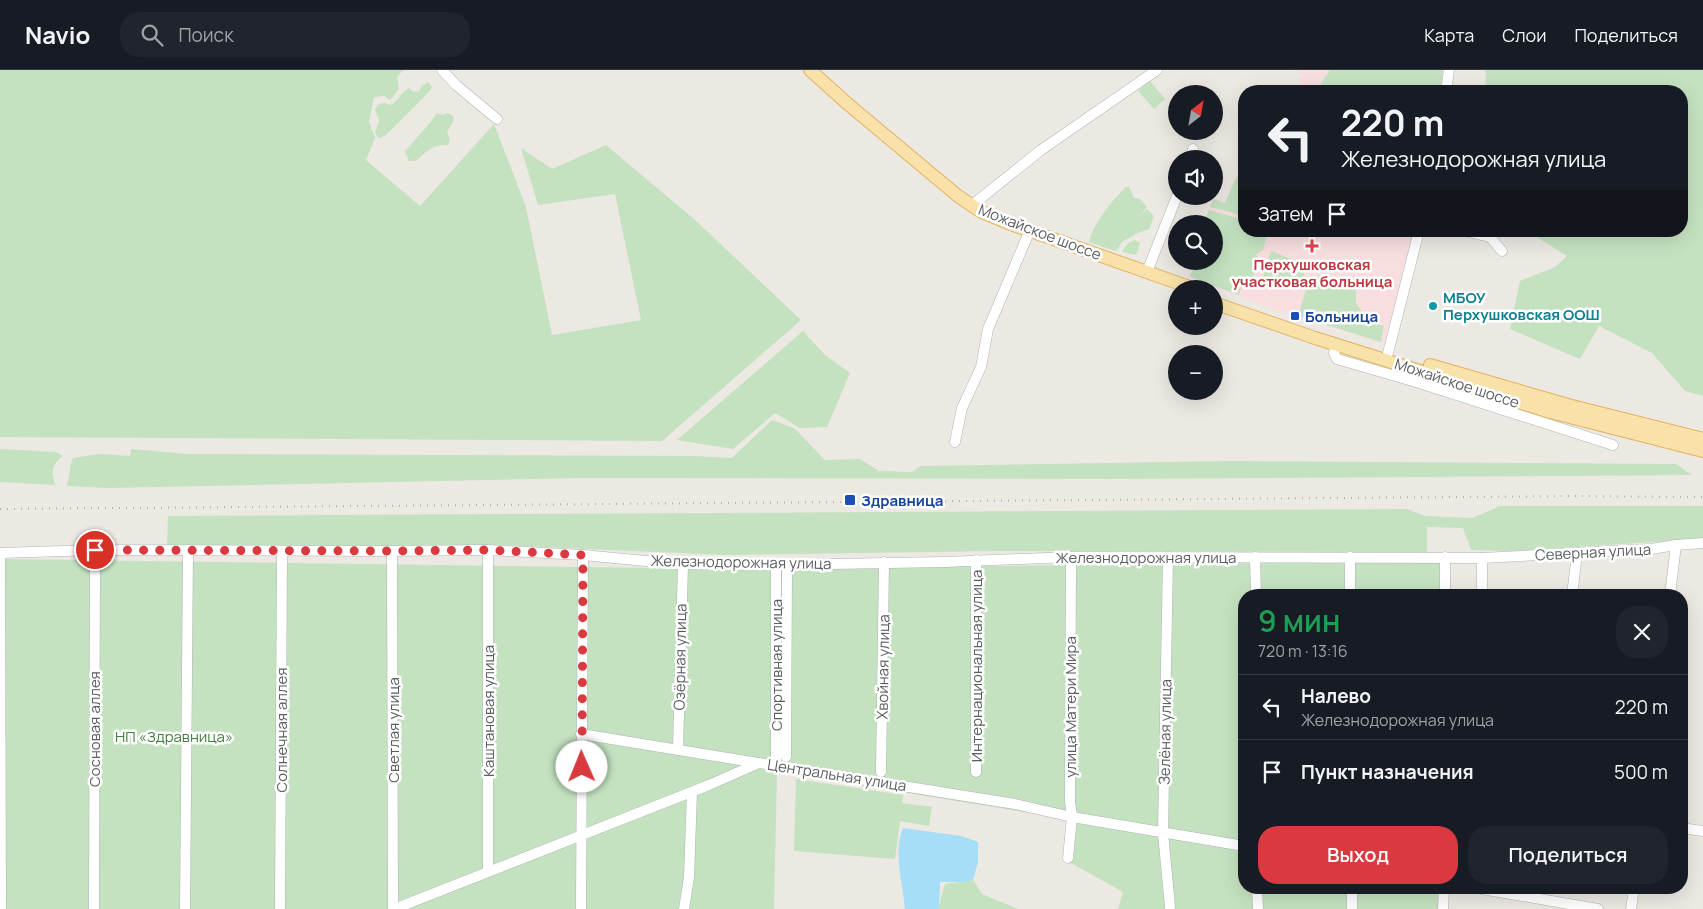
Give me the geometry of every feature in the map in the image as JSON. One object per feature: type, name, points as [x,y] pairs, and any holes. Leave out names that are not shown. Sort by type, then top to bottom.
[{"type":"main road","name":"Можайское шоссе","points":[[800,70],[845,110],[968,212],[989,223],[1168,287]]},
{"type":"main road","name":"Можайское шоссе","points":[[810,70],[849,105],[972,206],[992,217],[1169,280]]},
{"type":"main road","name":"Можайское шоссе","points":[[1223,299],[1317,332],[1568,405],[1703,450]]},
{"type":"main road","name":"Можайское шоссе","points":[[1223,306],[1336,345],[1550,412],[1642,430],[1703,439]]},
{"type":"street","points":[[442,70],[456,85],[497,119]]},
{"type":"street","points":[[972,206],[1041,150],[1158,70]]},
{"type":"street","points":[[1447,85],[1449,70]]},
{"type":"street","points":[[1147,272],[1173,205]]},
{"type":"street","points":[[955,442],[962,408],[981,368],[988,329],[1027,237]]},
{"type":"street","points":[[1388,353],[1417,237]]},
{"type":"street","points":[[1490,237],[1502,251]]},
{"type":"street","points":[[1336,345],[1334,353],[1337,359],[1613,444]]},
{"type":"street","name":"Северная улица","points":[[1482,558],[1651,549],[1703,543]]},
{"type":"street","points":[[1671,589],[1676,545]]},
{"type":"street","name":"Железнодорожная улица","points":[[0,553],[95,550],[488,550],[583,555],[683,564],[776,565],[945,562],[1071,557],[1482,558]]},
{"type":"street","name":"Сосновая аллея","points":[[94,909],[95,550]]},
{"type":"street","points":[[186,909],[188,550]]},
{"type":"street","name":"Солнечная аллея","points":[[280,909],[282,550]]},
{"type":"street","name":"Каштановая улица","points":[[488,550],[488,872]]},
{"type":"street","name":"Светлая улица","points":[[392,551],[393,909]]},
{"type":"street","points":[[0,553],[1,909]]},
{"type":"street","points":[[1573,589],[1577,554]]},
{"type":"street","points":[[581,909],[583,555]]},
{"type":"street","name":"улица Матери Мира","points":[[1068,858],[1072,817],[1070,802],[1071,557]]},
{"type":"street","name":"Зелёная улица","points":[[1168,557],[1163,833],[1170,906]]},
{"type":"street","points":[[1255,557],[1256,589]]},
{"type":"street","points":[[1350,557],[1350,589]]},
{"type":"street","points":[[1445,557],[1445,589]]},
{"type":"street","points":[[1482,558],[1482,589]]},
{"type":"street","name":"Интернациональная улица","points":[[976,560],[976,772]]},
{"type":"street","name":"Хвойная улица","points":[[881,772],[884,562]]},
{"type":"street","name":"Озёрная улица","points":[[678,750],[683,564]]},
{"type":"street","name":"Спортивная улица","points":[[776,565],[776,766]]},
{"type":"street","points":[[786,757],[788,565]]},
{"type":"street","points":[[581,734],[759,763]]},
{"type":"street","name":"Центральная улица","points":[[393,909],[692,792],[759,763],[1014,804],[1072,817],[1238,845]]},
{"type":"street","points":[[684,909],[689,877],[692,792]]},
{"type":"street","points":[[1688,829],[1703,831]]},
{"type":"street","points":[[1257,894],[1258,908]]},
{"type":"street","points":[[1352,894],[1352,909]]},
{"type":"street","points":[[1443,909],[1444,894]]},
{"type":"street","points":[[1514,894],[1598,909]]},
{"type":"street","points":[[1631,909],[1633,894]]},
{"type":"shaded area","points":[[1294,70],[1446,70],[1443,85],[1299,85],[1302,75]]},
{"type":"shaded area","name":"Перхушковская участковая больница","points":[[1238,175],[1238,237],[1412,237],[1384,344],[1223,290],[1223,280],[1196,280],[1188,277],[1191,270],[1223,270],[1223,215],[1206,215],[1210,205],[1223,205],[1223,201],[1225,202]]},
{"type":"green space","points":[[0,70],[403,70],[397,77],[399,89],[390,100],[384,96],[374,97],[369,122],[375,138],[366,160],[420,206],[494,124],[526,207],[552,335],[641,320],[615,194],[538,205],[521,148],[552,169],[606,145],[694,219],[801,320],[662,441],[0,437]]},
{"type":"green space","points":[[1330,70],[1443,70],[1441,85],[1321,85]]},
{"type":"green space","points":[[1486,70],[1703,70],[1703,396],[1685,391],[1652,353],[1599,326],[1580,359],[1510,329],[1520,281],[1555,267],[1567,256],[1537,237],[1688,237],[1688,85],[1485,85]]},
{"type":"green space","points":[[1150,81],[1165,99],[1154,109],[1138,91]]},
{"type":"green space","points":[[428,82],[432,87],[429,92],[386,135],[379,138],[375,133],[379,121],[375,109],[379,104],[391,105],[409,88],[413,92],[419,91]]},
{"type":"green space","points":[[437,113],[442,115],[448,113],[454,117],[447,133],[450,139],[448,145],[434,147],[416,161],[409,161],[405,151]]},
{"type":"green space","points":[[1238,176],[1238,214],[1210,207],[1211,205],[1223,205],[1223,202],[1225,203]]},
{"type":"green space","points":[[1126,187],[1129,187],[1134,198],[1140,199],[1147,207],[1139,217],[1147,209],[1154,216],[1149,229],[1123,241],[1116,251],[1089,242],[1095,227],[1104,213]]},
{"type":"green space","points":[[1209,210],[1238,218],[1238,237],[1267,237],[1263,250],[1255,255],[1258,256],[1259,260],[1252,280],[1243,282],[1239,295],[1223,289],[1223,280],[1198,280],[1190,277],[1193,270],[1223,270],[1223,215],[1207,215]]},
{"type":"green space","points":[[1135,240],[1140,243],[1136,255],[1122,252],[1128,243]]},
{"type":"green space","points":[[1271,251],[1299,262],[1306,269],[1300,289],[1263,276]]},
{"type":"green space","points":[[1318,275],[1344,282],[1356,278],[1356,303],[1369,322],[1384,326],[1381,342],[1298,316],[1307,286],[1314,287]]},
{"type":"green space","points":[[803,331],[825,355],[850,373],[827,427],[800,428],[775,413],[733,449],[677,440]]},
{"type":"green space","points":[[772,420],[794,428],[825,460],[860,459],[879,471],[912,472],[921,466],[1226,461],[1676,464],[1692,475],[1111,479],[583,478],[109,488],[67,486],[73,458],[100,454],[130,456],[131,449],[188,454],[695,456],[732,458]]},
{"type":"green space","points":[[0,449],[56,452],[63,456],[53,469],[55,485],[0,482]]},
{"type":"green space","points":[[1500,506],[1703,506],[1703,539],[1514,551],[1471,550],[1463,528],[1427,527],[1427,552],[996,551],[724,555],[497,545],[167,547],[168,516],[1407,509],[1425,516],[1473,518]]},
{"type":"green space","name":"НП «Здравница»","points":[[0,559],[725,569],[1450,561],[1449,589],[1238,589],[1238,894],[1448,894],[1448,909],[1118,909],[1123,892],[1071,863],[1074,820],[777,772],[774,909],[0,909]]},
{"type":"green space","points":[[796,779],[903,795],[902,803],[932,807],[929,826],[900,821],[895,859],[794,851]]},
{"type":"green space","points":[[973,880],[982,894],[1018,909],[938,909],[945,884]]},
{"type":"water","points":[[903,828],[961,836],[978,842],[978,862],[973,880],[940,882],[939,909],[905,909],[899,868],[900,837]]},
{"type":"railway","points":[[0,509],[1573,496],[1703,497]]},
{"type":"place","name":"Перхушковская участковая больница","points":[[1312,246]]},
{"type":"place","name":"МБОУ Перхушковская ООШ","points":[[1433,306]]},
{"type":"place","name":"Больница","points":[[1295,316]]},
{"type":"place","name":"Здравница","points":[[850,500]]},
{"type":"route","points":[[95,550],[488,550],[583,555],[582,767]]}]
